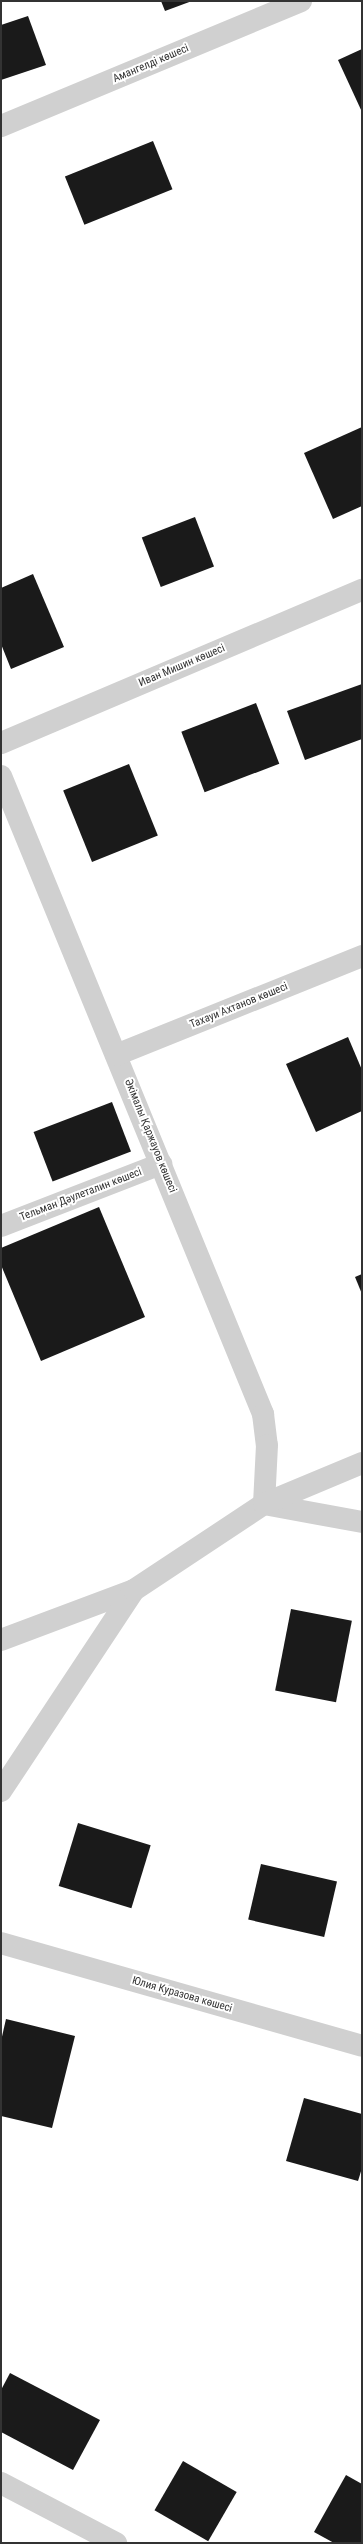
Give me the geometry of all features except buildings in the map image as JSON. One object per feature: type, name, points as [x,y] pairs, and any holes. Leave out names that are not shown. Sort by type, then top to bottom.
[{"type":"street","name":"Амангелді көшесі","points":[[1,126],[301,1]]},
{"type":"street","name":"Иван Мишин көшесі","points":[[1,743],[362,590]]},
{"type":"street","name":"Әкімалы Қаржауов көшесі","points":[[1,776],[263,1414],[267,1445],[264,1504]]},
{"type":"street","name":"Тахауи Ахтанов көшесі","points":[[116,1055],[362,956]]},
{"type":"street","name":"Тельман Дәулеталин көшесі","points":[[1,1226],[161,1164]]},
{"type":"street","points":[[1,1640],[134,1590],[264,1504],[362,1463]]},
{"type":"street","points":[[264,1504],[362,1522]]},
{"type":"street","points":[[1,1791],[134,1590]]},
{"type":"street","name":"Юлия Куразова көшесі","points":[[1,1943],[362,2046]]},
{"type":"street","points":[[1,2483],[116,2543]]}]
